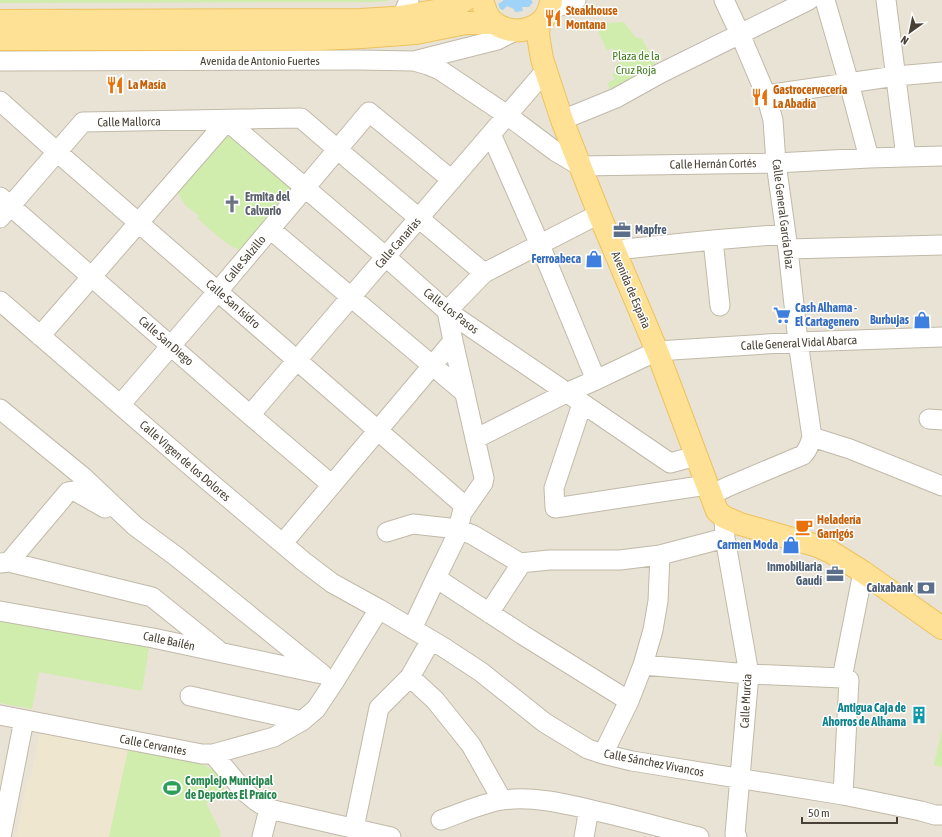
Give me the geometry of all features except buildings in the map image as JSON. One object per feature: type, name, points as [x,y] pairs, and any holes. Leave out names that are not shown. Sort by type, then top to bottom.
[{"type":"main road","points":[[0,21],[360,20],[406,8],[440,10],[457,5],[465,0]]},
{"type":"main road","points":[[482,0],[490,19],[499,26],[515,31],[530,28],[548,8]]},
{"type":"main road","points":[[544,65],[538,35],[548,8]]},
{"type":"main road","name":"Avenida de Antonio Fuertes","points":[[0,39],[318,40],[416,33],[466,23],[495,23]]},
{"type":"main road","points":[[515,31],[522,34],[544,65]]},
{"type":"main road","name":"Avenida de España","points":[[544,65],[562,120],[599,214],[657,351],[724,528]]},
{"type":"main road","points":[[724,528],[740,524],[818,546],[831,552],[863,572],[942,628]]},
{"type":"street","points":[[548,8],[576,0]]},
{"type":"street","name":"Calle General García Díaz","points":[[724,0],[766,95],[773,120],[776,163],[787,242],[798,342],[812,437]]},
{"type":"street","points":[[562,120],[616,98],[661,73],[809,0]]},
{"type":"street","points":[[825,0],[869,158]]},
{"type":"street","points":[[886,0],[906,157]]},
{"type":"street","name":"Avenida de Antonio Fuertes","points":[[0,61],[414,61],[497,40],[515,31]]},
{"type":"street","points":[[414,61],[428,64],[440,70],[507,115],[555,151],[580,166]]},
{"type":"street","name":"Calle Canarias","points":[[250,415],[507,115],[544,65]]},
{"type":"street","points":[[766,95],[896,76],[942,72]]},
{"type":"street","name":"Calle San Isidro","points":[[0,101],[466,507]]},
{"type":"street","name":"Calle Salzillo","points":[[120,405],[369,112],[452,180]]},
{"type":"street","name":"Calle Mallorca","points":[[4,207],[58,152],[83,122],[301,118],[338,150]]},
{"type":"street","points":[[40,336],[227,120]]},
{"type":"street","name":"Calle Los Pasos","points":[[227,120],[447,311],[670,463],[696,456]]},
{"type":"street","points":[[491,134],[540,245],[596,380]]},
{"type":"street","points":[[338,150],[484,273]]},
{"type":"street","name":"Calle Hernán Cortés","points":[[580,166],[776,163],[942,156]]},
{"type":"street","name":"Calle San Diego","points":[[4,207],[91,276],[332,485]]},
{"type":"street","points":[[412,629],[456,537],[462,513],[483,483],[484,478],[447,311],[484,273],[599,214]]},
{"type":"street","points":[[270,229],[465,392]]},
{"type":"street","points":[[713,240],[720,306]]},
{"type":"street","points":[[615,250],[713,240],[942,245]]},
{"type":"street","name":"Calle Virgen de los Dolores","points":[[0,301],[303,561],[332,583],[379,609]]},
{"type":"street","name":"Calle General Vidal Abarca","points":[[657,351],[798,342],[942,337]]},
{"type":"street","points":[[282,543],[453,341]]},
{"type":"street","points":[[475,439],[566,393],[657,351]]},
{"type":"street","points":[[582,404],[554,488],[556,508],[727,487],[803,455],[810,445],[812,437],[850,449],[942,486]]},
{"type":"street","points":[[0,409],[82,476],[135,526],[183,562],[328,678]]},
{"type":"street","points":[[135,526],[75,491],[68,492],[4,563],[152,596],[221,652]]},
{"type":"street","points":[[387,532],[413,524],[458,529],[473,535],[520,562],[549,560],[620,560],[660,555],[724,528]]},
{"type":"street","name":"Calle Murcia","points":[[724,528],[749,674],[735,834],[737,837]]},
{"type":"street","points":[[603,754],[629,701],[643,665],[653,630],[658,601],[660,555]]},
{"type":"street","points":[[489,613],[519,567],[520,562]]},
{"type":"street","points":[[844,795],[845,679],[863,572]]},
{"type":"street","points":[[436,578],[523,635],[629,701]]},
{"type":"street","name":"Calle Cervantes","points":[[0,715],[202,754],[213,754],[274,738],[302,721],[316,709],[328,678],[379,609]]},
{"type":"street","name":"Calle Sánchez Vivancos","points":[[379,609],[481,672],[545,723],[588,749],[632,761],[844,795],[942,815]]},
{"type":"street","name":"Calle Bailén","points":[[0,611],[148,637],[221,652],[328,678]]},
{"type":"street","points":[[354,828],[379,708],[410,677],[431,640]]},
{"type":"street","points":[[643,665],[749,674],[845,679]]},
{"type":"street","points":[[410,677],[434,700],[472,745],[502,800]]},
{"type":"street","points":[[190,696],[302,721]]},
{"type":"street","points":[[1,831],[24,720]]},
{"type":"street","points":[[213,754],[244,791],[269,809],[390,837]]},
{"type":"street","points":[[441,820],[482,804],[502,800],[530,798],[589,809],[699,837]]},
{"type":"street","points":[[262,837],[269,809]]},
{"type":"street","points":[[584,837],[589,809]]},
{"type":"shaded area","points":[[0,0],[942,0],[942,837],[0,837]]},
{"type":"shaded area","points":[[42,733],[128,750],[109,837],[16,837],[28,778],[31,776],[39,736]]},
{"type":"green space","points":[[0,0],[390,0],[373,2],[0,3]]},
{"type":"green space","name":"Plaza de la Cruz Roja","points":[[624,22],[635,37],[642,39],[659,70],[613,94],[607,83],[615,79],[612,75],[618,71],[614,66],[620,62],[612,48],[607,51],[597,29],[607,23]]},
{"type":"green space","points":[[222,136],[232,137],[295,189],[244,251],[226,242],[197,218],[199,216],[185,205],[175,188]]},
{"type":"green space","points":[[0,617],[150,642],[142,691],[39,672],[32,709],[0,703]]},
{"type":"green space","points":[[942,729],[942,767],[934,765]]},
{"type":"green space","name":"Complejo Municipal de Deportes El Praíco","points":[[128,750],[199,763],[214,770],[221,780],[227,797],[206,803],[221,833],[220,837],[109,837]]},
{"type":"water","points":[[503,0],[531,0],[533,2],[529,7],[522,7],[523,11],[515,12],[514,9],[507,6],[503,10],[500,9],[498,4]]},
{"type":"place","name":"Steakhouse Montana","points":[[553,18]]},
{"type":"place","name":"La Masía","points":[[115,85]]},
{"type":"place","name":"Gastrocervecería La Abadía","points":[[760,97]]},
{"type":"place","name":"Ermita del Calvario","points":[[232,204]]},
{"type":"place","name":"Mapfre","points":[[622,230]]},
{"type":"place","name":"Ferroabeca","points":[[594,259]]},
{"type":"place","name":"Cash Alhama - El Cartagenero","points":[[782,315]]},
{"type":"place","name":"Burbujas","points":[[922,320]]},
{"type":"place","name":"Heladería Garrigós","points":[[804,527]]},
{"type":"place","name":"Carmen Moda","points":[[791,545]]},
{"type":"place","name":"Inmobiliaria Gaudí","points":[[835,574]]},
{"type":"place","name":"Caixabank","points":[[926,588]]},
{"type":"place","name":"Antigua Caja de Ahorros de Alhama","points":[[919,715]]},
{"type":"place","name":"Complejo Municipal de Deportes El Praíco","points":[[172,788]]}]
